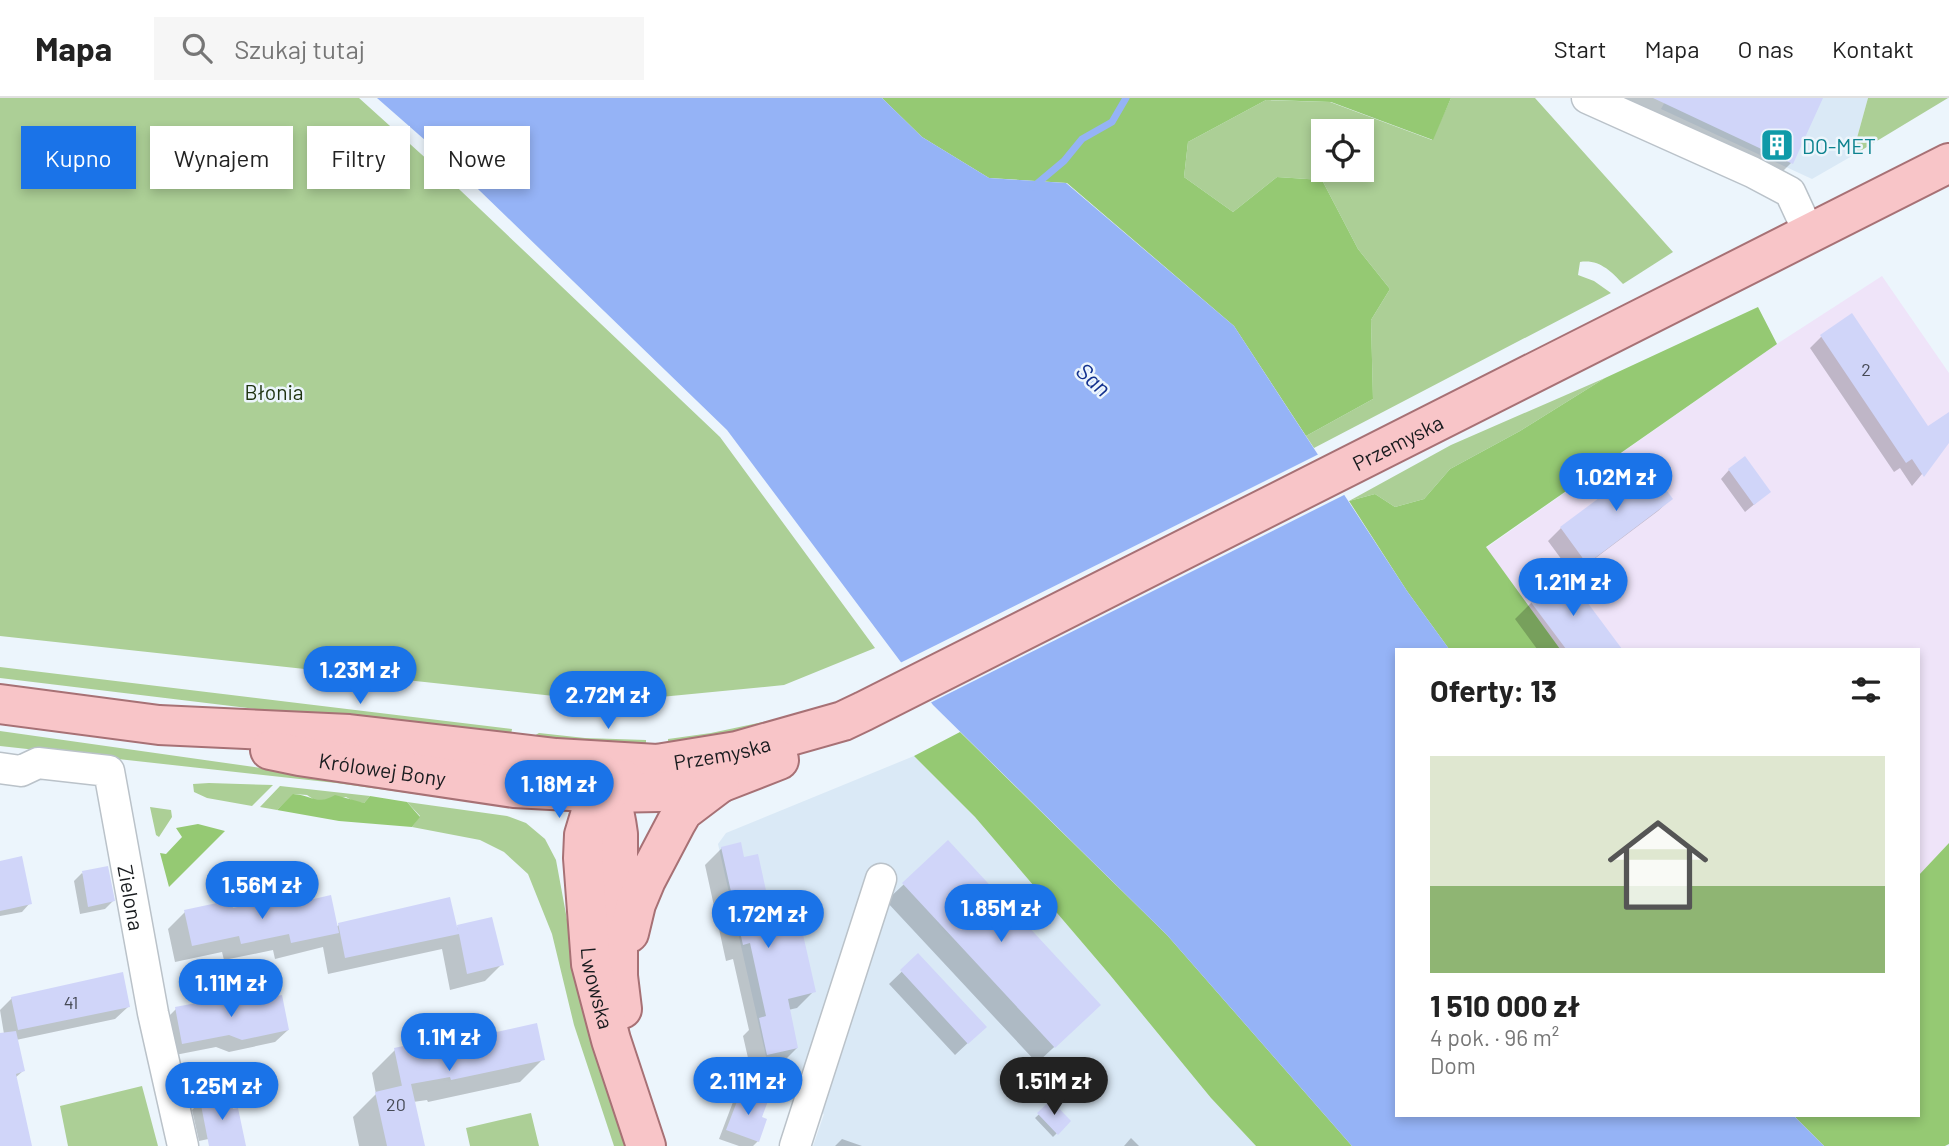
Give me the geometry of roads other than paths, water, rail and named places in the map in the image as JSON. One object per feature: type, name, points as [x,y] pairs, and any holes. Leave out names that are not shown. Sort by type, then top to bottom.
[{"type":"main road","name":"Przemyska","points":[[607,793],[659,792],[720,783],[764,767],[809,746],[853,716],[1949,163]]},
{"type":"main road","name":"Królowej Bony","points":[[0,705],[159,724],[349,734],[556,758]]},
{"type":"main road","name":"Przemyska","points":[[556,758],[657,764],[737,751],[853,716]]},
{"type":"main road","name":"Królowej Bony","points":[[159,724],[299,756],[514,788],[607,793]]},
{"type":"main road","points":[[556,758],[586,772],[607,793]]},
{"type":"main road","name":"Lwowska","points":[[641,1129],[611,1041],[592,964],[583,858],[584,835],[590,815],[607,793],[630,775],[657,764]]},
{"type":"main road","name":"Lwowska","points":[[618,976],[636,904],[658,856],[683,811],[720,783]]},
{"type":"main road","name":"Lwowska","points":[[514,788],[531,796],[557,815],[583,858]]},
{"type":"main road","name":"Lwowska","points":[[607,793],[615,811],[618,834],[618,976],[641,1129]]},
{"type":"street","points":[[1587,98],[1752,172],[1790,192],[1809,233]]},
{"type":"street","name":"Zielona","points":[[0,768],[21,771],[38,763],[109,771],[153,1013],[183,1146]]},
{"type":"street","points":[[795,1146],[881,878]]},
{"type":"water","name":"San","points":[[377,98],[882,98],[922,137],[989,178],[1066,183],[1234,326],[1407,591],[1448,648],[1395,648],[1395,1117],[1795,1117],[1824,1146],[1352,1146],[1167,935],[933,705],[727,430],[478,189],[530,189],[530,126],[424,126],[424,139]]},
{"type":"waterway","points":[[1033,187],[1064,161],[1082,139],[1112,122],[1126,98]]},
{"type":"place","name":"DO-MET","points":[[1777,145]]},
{"type":"park label","name":"Błonia","points":[[274,391]]}]
